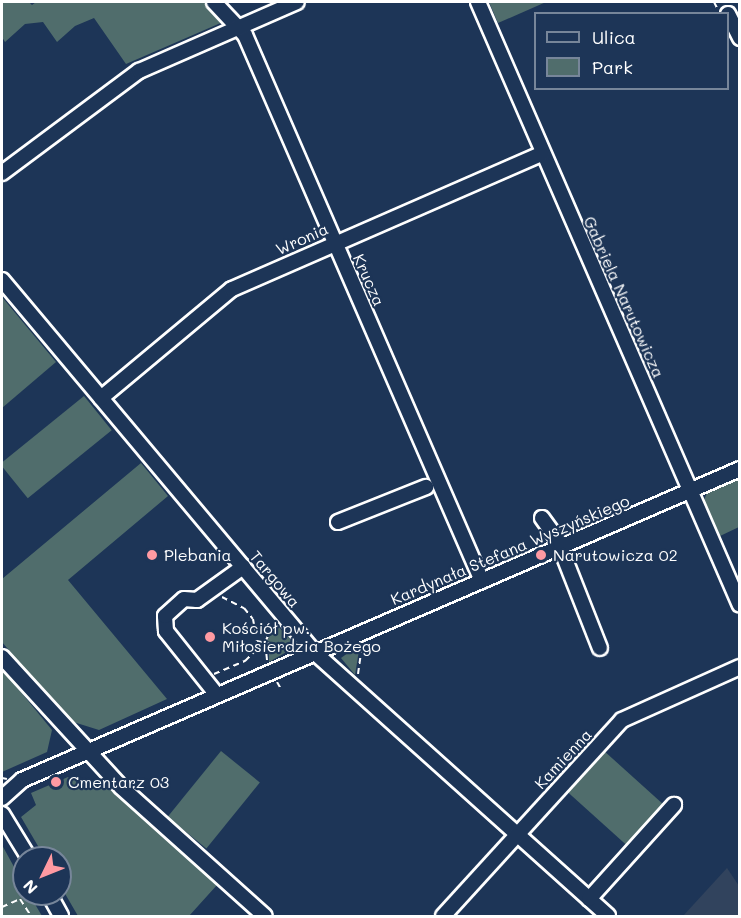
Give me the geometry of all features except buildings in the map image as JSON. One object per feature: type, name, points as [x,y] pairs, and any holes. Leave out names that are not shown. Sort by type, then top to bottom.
[{"type":"street","name":"Krucza","points":[[214,2],[240,27],[482,581]]},
{"type":"street","points":[[2,173],[131,76],[297,2]]},
{"type":"street","name":"Gabriela Narutowicza","points":[[478,2],[740,606]]},
{"type":"street","points":[[729,16],[740,38]]},
{"type":"street","name":"Wronia","points":[[101,398],[232,289],[543,153]]},
{"type":"street","name":"Targowa","points":[[2,280],[314,652],[608,916]]},
{"type":"street","name":"Kardynała Stefana Wyszyńskiego","points":[[2,798],[19,782],[740,469]]},
{"type":"street","points":[[338,522],[426,487]]},
{"type":"street","points":[[542,518],[551,527],[600,648]]},
{"type":"street","points":[[217,695],[166,631],[165,616],[184,599],[197,600],[243,567]]},
{"type":"street","points":[[2,657],[121,787],[266,916]]},
{"type":"street","name":"Kamienna","points":[[443,916],[622,720],[740,667]]},
{"type":"street","points":[[589,899],[674,806]]},
{"type":"street","points":[[2,813],[22,846]]},
{"type":"path","points":[[203,678],[245,661],[256,650],[257,641],[253,619],[244,608],[210,592]]},
{"type":"path","points":[[268,664],[265,642],[276,622]]},
{"type":"path","points":[[257,641],[294,649]]},
{"type":"path","points":[[356,680],[362,641]]},
{"type":"path","points":[[2,907],[21,899],[31,916]]},
{"type":"shaded area","points":[[727,868],[739,886],[739,916],[683,916]]},
{"type":"green space","points":[[2,2],[29,2],[32,5],[36,2],[206,2],[223,22],[126,64],[94,18],[75,26],[57,42],[43,22],[25,24],[5,42],[2,37]]},
{"type":"green space","points":[[489,2],[546,2],[498,23]]},
{"type":"green space","points":[[2,297],[56,362],[2,408]]},
{"type":"green space","points":[[84,396],[112,430],[28,498],[2,466],[2,462]]},
{"type":"green space","points":[[141,463],[168,496],[68,580],[167,699],[99,730],[67,720],[2,642],[2,579]]},
{"type":"green space","points":[[739,479],[739,527],[720,536],[704,500],[707,493]]},
{"type":"green space","points":[[276,624],[291,640],[291,646],[267,641]]},
{"type":"green space","points":[[360,644],[355,675],[341,658]]},
{"type":"green space","points":[[269,645],[290,650],[269,662]]},
{"type":"green space","points":[[2,669],[52,730],[47,752],[2,772]]},
{"type":"green space","points":[[603,750],[665,806],[629,847],[566,791]]},
{"type":"green space","points":[[221,751],[260,782],[206,849],[168,817]]},
{"type":"green space","points":[[68,777],[110,788],[217,885],[189,916],[78,916],[72,906],[72,846],[38,846],[21,817],[36,805],[31,793]]},
{"type":"green space","points":[[2,845],[12,863],[12,906],[36,906],[42,916],[2,916]]},
{"type":"place","name":"Plebania","points":[[152,555]]},
{"type":"place","name":"Narutowicza 02","points":[[541,555]]},
{"type":"place","name":"Kościół pw. Miłosierdzia Bożego","points":[[210,637]]},
{"type":"place","name":"Cmentarz 03","points":[[56,782]]}]
